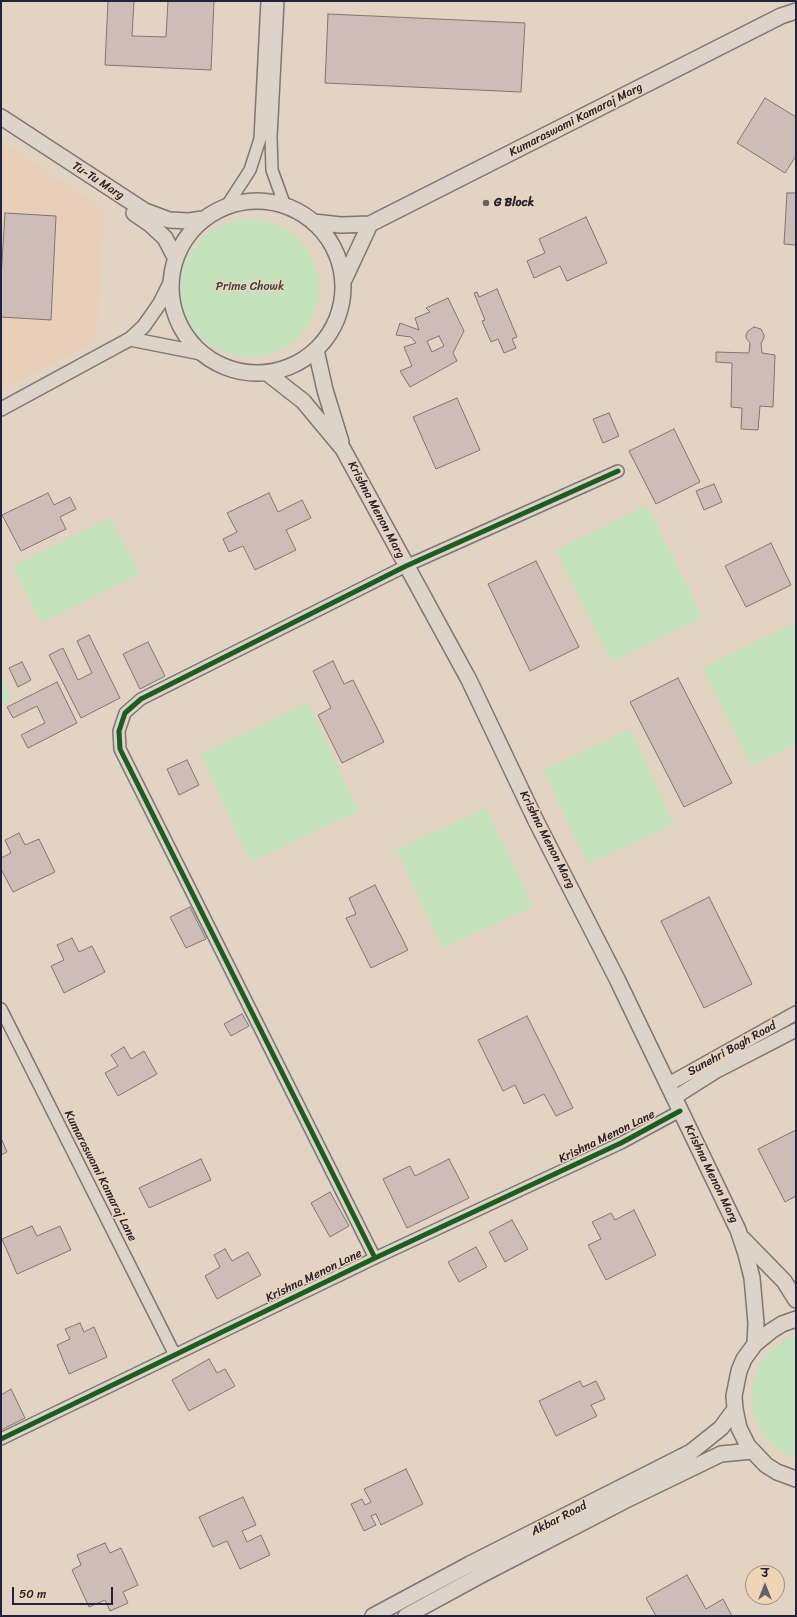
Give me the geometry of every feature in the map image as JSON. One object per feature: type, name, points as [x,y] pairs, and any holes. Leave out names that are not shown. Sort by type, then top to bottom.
[{"type":"main road","name":"Kumaraswami Kamaraj Marg","points":[[781,16],[796,1]]},
{"type":"main road","name":"Kumaraswami Kamaraj Marg","points":[[314,222],[341,225],[370,224],[781,16],[796,11]]},
{"type":"main road","name":"Tu-Tu Marg","points":[[1,118],[145,211],[169,220],[188,221],[203,219]]},
{"type":"main road","name":"Tu-Tu Marg","points":[[1,125],[150,224],[165,238],[175,257]]},
{"type":"main road","points":[[255,201],[270,202],[295,210],[314,222],[329,239],[339,260],[343,282],[342,301],[337,319],[329,335],[316,350],[294,365],[267,373],[244,373],[221,366],[201,354],[190,342],[177,322],[170,299],[170,283],[175,257],[187,236],[203,219],[226,207],[240,202],[255,201]]},
{"type":"main road","points":[[343,282],[370,224]]},
{"type":"main road","name":"Krishna Menon Marg","points":[[316,350],[325,390],[343,449]]},
{"type":"main road","name":"Krishna Menon Marg","points":[[267,373],[303,400],[343,449],[469,680],[536,821],[617,979],[740,1237],[752,1278],[756,1323],[755,1344]]},
{"type":"main road","name":"Krishna Menon Marg","points":[[740,1237],[784,1281],[796,1300]]},
{"type":"main road","points":[[794,1481],[766,1465],[752,1451],[739,1428],[734,1410],[735,1383],[744,1359],[755,1344],[771,1330],[796,1319]]},
{"type":"main road","name":"Akbar Road","points":[[373,1616],[477,1560],[692,1452],[721,1428],[734,1410]]},
{"type":"main road","name":"Akbar Road","points":[[406,1616],[490,1570],[624,1501],[721,1454],[752,1451]]},
{"type":"street","points":[[226,207],[250,170],[260,139],[267,1]]},
{"type":"street","points":[[278,1],[271,137],[272,170],[284,206]]},
{"type":"street","points":[[1,409],[130,339],[144,326],[160,303],[170,283]]},
{"type":"street","points":[[130,339],[201,354]]},
{"type":"street","points":[[375,1258],[120,750],[119,731],[125,713],[140,699],[406,566],[618,471]]},
{"type":"street","name":"Kumaraswami Kamaraj Lane","points":[[1,1010],[175,1355]]},
{"type":"street","name":"Sunehri Bagh Road","points":[[670,1091],[796,1013]]},
{"type":"street","points":[[670,1091],[715,1072],[796,1030]]},
{"type":"street","name":"Krishna Menon Lane","points":[[1,1440],[375,1258],[621,1143],[680,1111]]},
{"type":"shaded area","points":[[1,142],[104,210],[96,341],[1,390]]},
{"type":"green space","name":"Prime Chowk","points":[[243,219],[257,219],[276,224],[299,239],[314,262],[318,275],[318,301],[314,314],[299,337],[276,352],[257,357],[243,357],[224,352],[201,337],[186,314],[181,295],[181,281],[186,262],[201,239],[224,224]]},
{"type":"green space","points":[[647,505],[703,617],[612,662],[556,550]]},
{"type":"green space","points":[[110,518],[140,573],[41,623],[13,566]]},
{"type":"green space","points":[[796,622],[796,744],[752,766],[703,668]]},
{"type":"green space","points":[[1,678],[11,700],[1,705]]},
{"type":"green space","points":[[308,703],[359,811],[251,862],[200,754]]},
{"type":"green space","points":[[630,729],[674,824],[588,864],[543,770]]},
{"type":"green space","points":[[486,808],[533,906],[443,948],[396,850]]},
{"type":"green space","points":[[796,1335],[796,1459],[775,1448],[761,1432],[753,1412],[752,1389],[758,1367],[772,1349],[791,1336]]},
{"type":"building","points":[[108,1],[134,1],[132,36],[166,37],[168,1],[214,1],[211,70],[105,65]]},
{"type":"building","points":[[328,14],[525,23],[521,92],[325,83]]},
{"type":"building","points":[[765,98],[796,117],[796,156],[785,173],[737,143]]},
{"type":"building","points":[[787,193],[796,193],[796,245],[784,244]]},
{"type":"building","points":[[5,213],[56,216],[51,320],[1,317],[1,278]]},
{"type":"building","points":[[586,217],[607,263],[567,281],[560,266],[534,278],[527,261],[545,253],[539,239]]},
{"type":"building","points":[[497,289],[517,337],[512,339],[516,348],[504,353],[498,339],[491,342],[482,321],[485,320],[474,293],[477,292],[479,297]]},
{"type":"building","points":[[448,298],[464,331],[453,353],[457,361],[410,387],[400,371],[412,366],[404,347],[416,343],[411,337],[396,335],[400,323],[419,330],[415,318],[430,312],[426,308]],"holes":[[[439,336],[444,346],[432,352],[427,341]]]},
{"type":"building","points":[[754,327],[761,329],[764,335],[761,343],[762,353],[775,355],[773,407],[760,406],[758,430],[741,429],[742,408],[731,407],[732,363],[716,362],[716,352],[749,353],[750,343],[746,338],[746,335],[748,331]]},
{"type":"building","points":[[457,398],[480,450],[436,469],[413,417]]},
{"type":"building","points":[[609,413],[619,436],[603,443],[593,419]]},
{"type":"building","points":[[674,429],[700,482],[656,504],[629,451]]},
{"type":"building","points":[[714,484],[722,502],[704,510],[696,491]]},
{"type":"building","points":[[48,493],[54,505],[70,497],[76,509],[60,517],[66,529],[21,551],[2,515]]},
{"type":"building","points":[[269,493],[278,512],[302,500],[311,518],[286,530],[296,550],[255,570],[243,546],[229,552],[223,539],[237,532],[227,513]]},
{"type":"building","points":[[771,543],[791,585],[746,607],[725,566]]},
{"type":"building","points":[[536,561],[579,647],[530,671],[488,584]]},
{"type":"building","points":[[89,635],[120,698],[81,718],[49,655],[63,648],[78,680],[92,673],[77,641]]},
{"type":"building","points":[[148,642],[165,676],[140,689],[123,654]]},
{"type":"building","points":[[333,661],[344,684],[353,680],[384,742],[342,763],[318,715],[331,708],[313,671]]},
{"type":"building","points":[[22,662],[31,680],[18,687],[9,668]]},
{"type":"building","points":[[678,678],[732,783],[684,807],[630,702]]},
{"type":"building","points":[[57,682],[77,723],[28,748],[21,735],[45,723],[37,706],[13,718],[7,707]]},
{"type":"building","points":[[187,760],[199,785],[179,795],[167,769]]},
{"type":"building","points":[[19,833],[25,845],[39,839],[55,872],[13,892],[1,869],[1,858],[11,853],[5,840]]},
{"type":"building","points":[[375,885],[408,950],[371,968],[346,918],[356,914],[349,898]]},
{"type":"building","points":[[709,897],[752,984],[704,1008],[661,921]]},
{"type":"building","points":[[190,907],[206,939],[186,948],[170,917]]},
{"type":"building","points":[[72,938],[79,952],[92,946],[105,972],[64,993],[51,966],[64,960],[57,945]]},
{"type":"building","points":[[242,1014],[249,1026],[231,1036],[224,1024]]},
{"type":"building","points":[[527,1016],[573,1108],[556,1116],[544,1094],[524,1104],[515,1085],[503,1091],[478,1040]]},
{"type":"building","points":[[124,1047],[131,1059],[144,1051],[157,1074],[118,1096],[105,1073],[118,1066],[111,1055]]},
{"type":"building","points":[[796,1130],[796,1196],[785,1202],[758,1149]]},
{"type":"building","points":[[1,1138],[7,1152],[1,1155]]},
{"type":"building","points":[[201,1159],[211,1180],[149,1208],[139,1188]]},
{"type":"building","points":[[449,1159],[469,1198],[407,1228],[383,1179],[410,1166],[415,1176]]},
{"type":"building","points":[[330,1192],[349,1226],[330,1237],[311,1203]]},
{"type":"building","points":[[634,1210],[656,1255],[606,1280],[588,1245],[601,1239],[592,1222],[611,1213],[615,1220]]},
{"type":"building","points":[[512,1220],[528,1249],[505,1262],[489,1232]]},
{"type":"building","points":[[32,1226],[37,1236],[60,1226],[71,1250],[17,1274],[2,1239]]},
{"type":"building","points":[[476,1247],[487,1267],[459,1282],[448,1262]]},
{"type":"building","points":[[225,1249],[232,1261],[248,1252],[261,1275],[217,1299],[205,1276],[220,1267],[214,1255]]},
{"type":"building","points":[[80,1323],[84,1332],[94,1327],[107,1357],[69,1374],[57,1345],[70,1339],[65,1329]]},
{"type":"building","points":[[209,1359],[217,1373],[225,1369],[235,1386],[189,1411],[172,1380]]},
{"type":"building","points":[[580,1381],[583,1387],[596,1381],[605,1399],[591,1405],[597,1416],[556,1436],[539,1401]]},
{"type":"building","points":[[11,1389],[25,1418],[1,1430],[1,1395]]},
{"type":"building","points":[[406,1469],[423,1504],[381,1525],[376,1514],[371,1516],[376,1525],[364,1531],[351,1504],[362,1499],[365,1505],[371,1502],[364,1489]]},
{"type":"building","points":[[243,1497],[256,1525],[242,1531],[247,1542],[261,1535],[270,1555],[240,1569],[227,1541],[213,1547],[199,1517]]},
{"type":"building","points":[[105,1543],[110,1553],[121,1548],[138,1585],[123,1592],[128,1603],[110,1611],[105,1600],[89,1607],[72,1570],[81,1565],[77,1555]]},
{"type":"building","points":[[687,1575],[706,1609],[723,1599],[732,1616],[656,1616],[646,1598]]},
{"type":"cycle path","points":[[375,1258],[120,749],[119,731],[125,713],[141,699],[406,566],[618,471]]},
{"type":"cycle path","points":[[1,1439],[375,1258],[621,1143],[680,1111]]},
{"type":"place","name":"G Block","points":[[486,203]]}]
